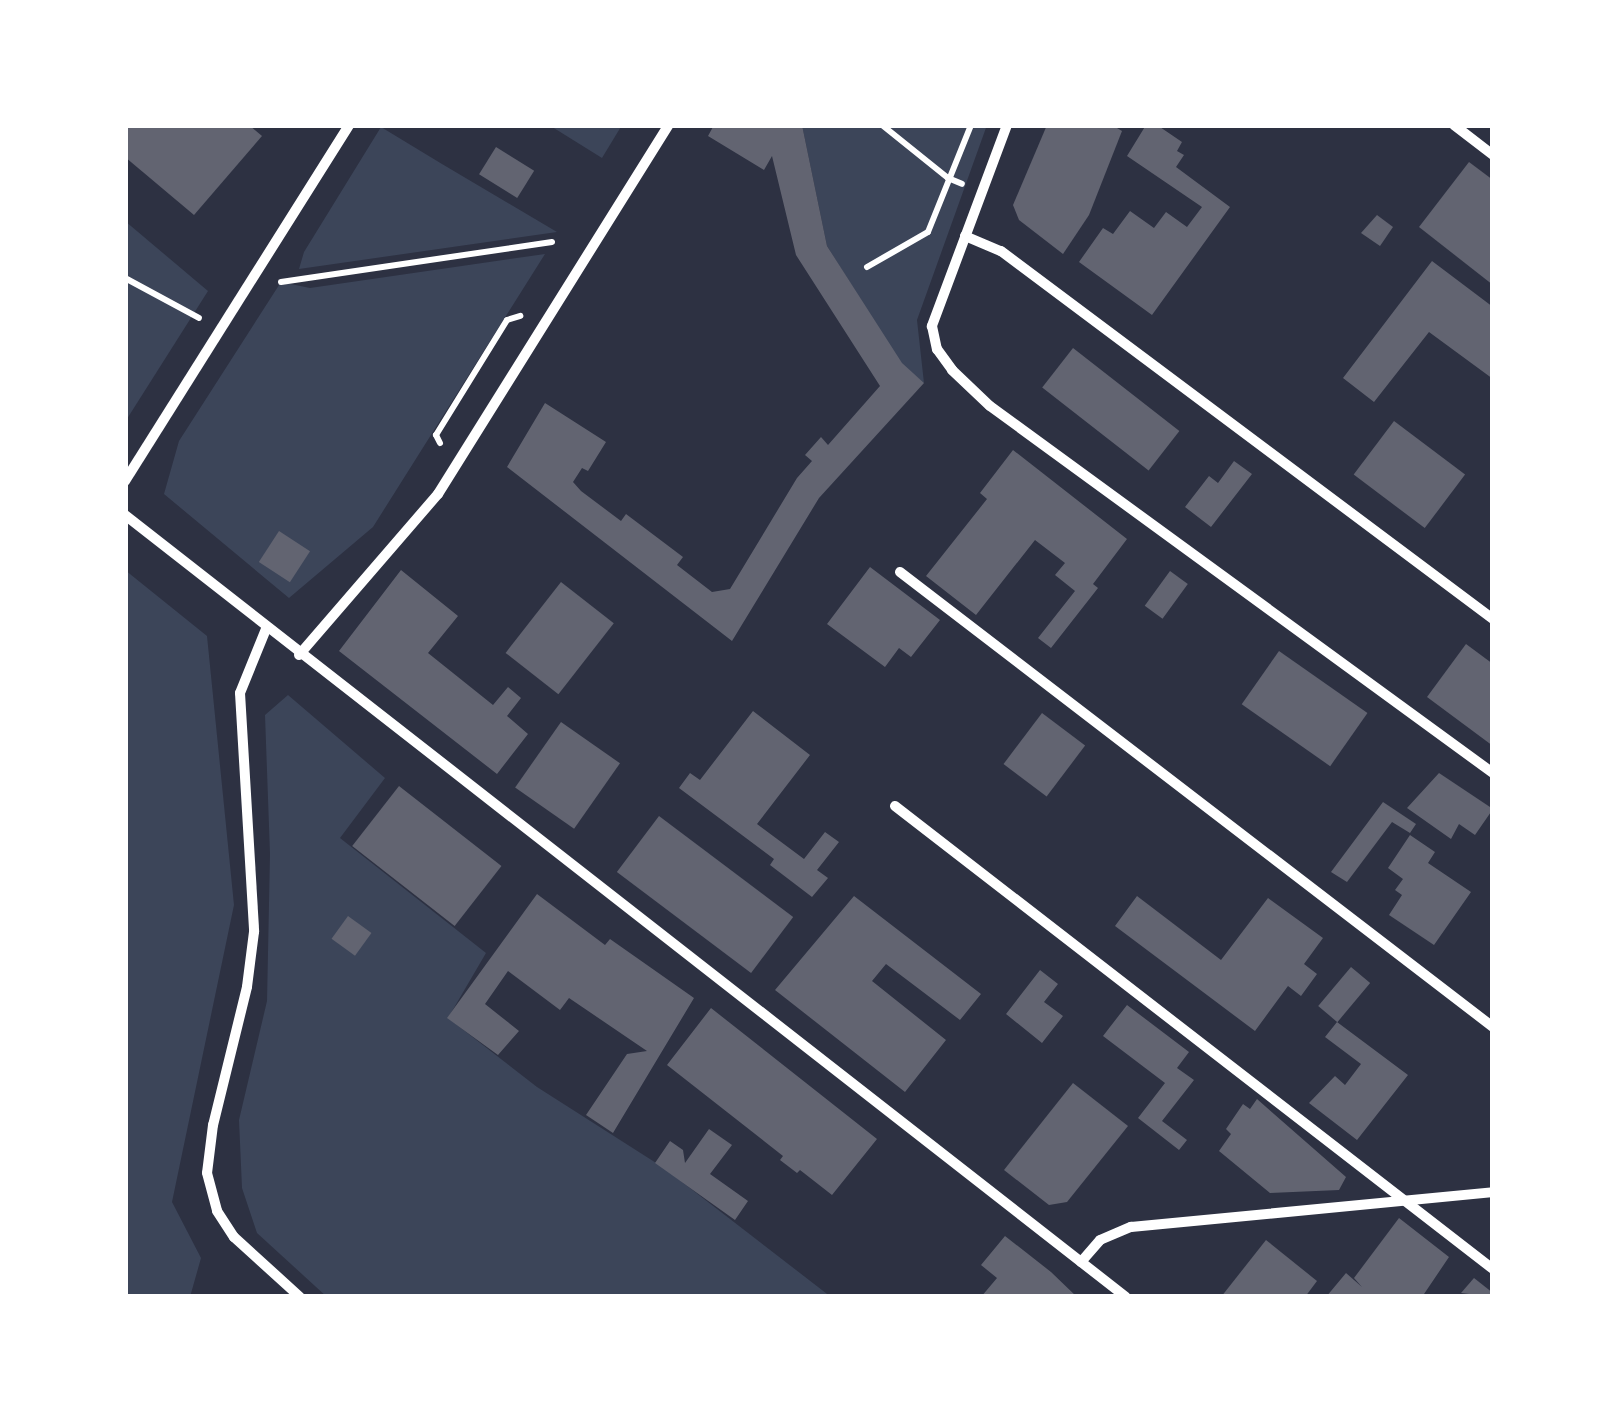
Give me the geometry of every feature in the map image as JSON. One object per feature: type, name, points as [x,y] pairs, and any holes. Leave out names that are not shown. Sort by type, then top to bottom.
[{"type":"street","points":[[125,481],[349,125]]},
{"type":"street","points":[[300,655],[374,574],[438,494],[669,125]]},
{"type":"street","points":[[1007,125],[932,326],[938,348],[952,370],[1022,430],[1493,773]]},
{"type":"street","points":[[1454,125],[1493,156]]},
{"type":"street","points":[[965,236],[1000,251],[1493,619]]},
{"type":"street","points":[[125,515],[266,629],[1126,1297]]},
{"type":"street","points":[[900,572],[1493,1027]]},
{"type":"street","points":[[266,629],[240,693],[254,932],[247,987],[213,1125],[208,1173],[217,1211],[234,1237],[300,1297]]},
{"type":"street","points":[[896,806],[1493,1269]]},
{"type":"street","points":[[1081,1262],[1100,1240],[1131,1226],[1493,1192]]},
{"type":"path","points":[[882,125],[948,178],[982,191]]},
{"type":"path","points":[[866,267],[928,232],[971,125]]},
{"type":"path","points":[[281,282],[552,242]]},
{"type":"path","points":[[125,278],[200,319]]},
{"type":"path","points":[[441,444],[436,434],[497,337],[508,320],[523,314]]},
{"type":"shaded area","points":[[549,125],[622,125],[602,158]]},
{"type":"shaded area","points":[[802,125],[987,125],[917,320],[924,383],[901,364],[827,246]]},
{"type":"shaded area","points":[[381,127],[557,232],[299,269],[304,252]]},
{"type":"shaded area","points":[[125,221],[208,291],[125,422]]},
{"type":"shaded area","points":[[545,254],[373,527],[289,598],[164,494],[179,441],[281,282],[310,288]]},
{"type":"shaded area","points":[[125,570],[207,636],[234,905],[172,1202],[201,1258],[190,1297],[125,1297]]},
{"type":"shaded area","points":[[288,695],[385,778],[340,838],[486,953],[448,1018],[537,1087],[664,1168],[831,1297],[327,1297],[257,1233],[242,1188],[239,1120],[267,1001],[270,854],[265,715]]},
{"type":"building","points":[[125,125],[249,125],[262,136],[194,215],[125,157]]},
{"type":"building","points":[[714,125],[802,125],[827,246],[902,363],[924,383],[819,498],[732,641],[507,467],[545,403],[606,442],[588,471],[582,468],[573,482],[581,491],[621,521],[626,514],[683,557],[677,565],[712,592],[730,589],[797,478],[812,461],[805,455],[821,437],[828,445],[880,386],[796,255],[772,156],[764,170],[708,136]]},
{"type":"building","points":[[1047,125],[1112,125],[1122,131],[1089,215],[1063,254],[1019,220],[1013,205]]},
{"type":"building","points":[[1146,125],[1157,125],[1182,142],[1177,151],[1184,155],[1176,167],[1230,207],[1152,315],[1079,262],[1103,228],[1113,234],[1130,211],[1154,228],[1166,212],[1187,227],[1202,207],[1127,156]]},
{"type":"building","points":[[496,147],[534,171],[517,198],[479,174]]},
{"type":"building","points":[[1469,162],[1493,180],[1493,285],[1419,227]]},
{"type":"building","points":[[1377,215],[1393,227],[1380,246],[1361,233]]},
{"type":"building","points":[[1432,261],[1493,307],[1493,379],[1429,332],[1374,402],[1343,378]]},
{"type":"building","points":[[1073,348],[1179,431],[1149,471],[1042,387]]},
{"type":"building","points":[[1394,421],[1465,475],[1425,528],[1354,475]]},
{"type":"building","points":[[1013,450],[1127,539],[1093,584],[1098,588],[1051,648],[1038,638],[1075,591],[1055,575],[1065,563],[1035,540],[976,615],[926,576],[987,499],[980,493]]},
{"type":"building","points":[[1234,461],[1252,474],[1211,527],[1185,507],[1209,476],[1218,483]]},
{"type":"building","points":[[279,531],[310,551],[290,582],[259,562]]},
{"type":"building","points":[[870,567],[940,620],[911,657],[899,648],[885,667],[827,624]]},
{"type":"building","points":[[401,570],[458,616],[428,653],[493,705],[508,687],[521,698],[507,716],[528,734],[497,774],[339,651]]},
{"type":"building","points":[[1170,571],[1188,584],[1163,619],[1145,606]]},
{"type":"building","points":[[561,582],[614,623],[558,694],[506,653]]},
{"type":"building","points":[[1466,644],[1493,664],[1493,746],[1427,697]]},
{"type":"building","points":[[1279,651],[1367,713],[1330,766],[1242,704]]},
{"type":"building","points":[[753,711],[810,755],[757,824],[804,859],[825,832],[839,842],[817,870],[828,878],[812,897],[770,865],[774,859],[679,788],[690,773],[700,780]]},
{"type":"building","points":[[1042,713],[1085,745],[1047,797],[1003,764]]},
{"type":"building","points":[[561,722],[620,763],[574,829],[515,788]]},
{"type":"building","points":[[1439,773],[1493,809],[1475,835],[1459,824],[1451,839],[1407,808]]},
{"type":"building","points":[[399,786],[501,866],[455,926],[352,846]]},
{"type":"building","points":[[1383,802],[1416,824],[1410,833],[1392,822],[1347,882],[1331,872]]},
{"type":"building","points":[[659,816],[793,917],[751,973],[617,872]]},
{"type":"building","points":[[1410,835],[1435,852],[1428,863],[1471,892],[1434,945],[1389,915],[1402,895],[1395,890],[1403,879],[1388,868]]},
{"type":"building","points":[[537,894],[605,945],[610,939],[694,998],[613,1133],[586,1115],[627,1054],[647,1051],[569,998],[560,1010],[508,971],[485,1004],[519,1031],[498,1055],[447,1018]]},
{"type":"building","points":[[854,896],[981,994],[960,1020],[886,964],[872,981],[946,1040],[905,1092],[775,990]]},
{"type":"building","points":[[1137,896],[1221,960],[1268,898],[1323,938],[1304,964],[1317,974],[1301,996],[1288,986],[1255,1031],[1115,926]]},
{"type":"building","points":[[348,916],[371,933],[355,956],[332,939]]},
{"type":"building","points":[[1351,967],[1370,983],[1337,1022],[1318,1006]]},
{"type":"building","points":[[1040,970],[1058,984],[1044,1002],[1063,1016],[1042,1043],[1006,1014]]},
{"type":"building","points":[[1127,1005],[1189,1052],[1177,1068],[1194,1080],[1162,1121],[1187,1140],[1179,1150],[1138,1118],[1165,1083],[1103,1036]]},
{"type":"building","points":[[711,1008],[877,1139],[832,1195],[780,1160],[783,1156],[667,1065]]},
{"type":"building","points":[[1337,1022],[1408,1075],[1357,1140],[1309,1103],[1335,1076],[1345,1085],[1361,1064],[1325,1037]]},
{"type":"building","points":[[1073,1083],[1128,1126],[1067,1202],[1049,1205],[1004,1170]]},
{"type":"building","points":[[1257,1099],[1346,1177],[1339,1190],[1270,1193],[1219,1151],[1231,1134],[1226,1129],[1243,1104],[1250,1109]]},
{"type":"building","points":[[709,1129],[732,1145],[710,1174],[748,1201],[735,1220],[655,1163],[670,1141],[683,1150],[685,1163]]},
{"type":"building","points":[[1399,1218],[1449,1257],[1422,1297],[1326,1297],[1346,1273],[1362,1287],[1354,1278]]},
{"type":"building","points":[[1005,1236],[1077,1297],[981,1297],[997,1278],[981,1265]]},
{"type":"building","points":[[1266,1240],[1317,1281],[1305,1297],[1221,1297]]},
{"type":"building","points":[[1474,1278],[1493,1293],[1493,1297],[1461,1293]]}]
